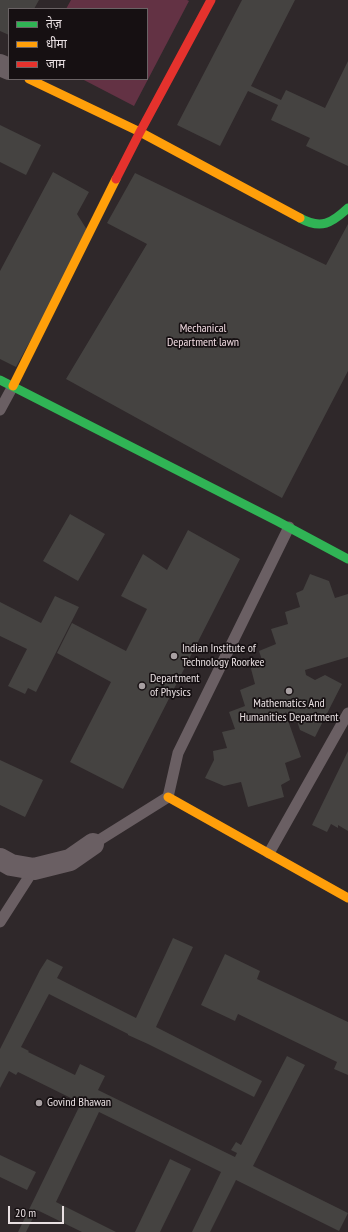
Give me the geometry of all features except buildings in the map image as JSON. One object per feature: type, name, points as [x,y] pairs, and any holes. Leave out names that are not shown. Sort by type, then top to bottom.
[{"type":"street","points":[[13,386],[140,132],[211,0]]},
{"type":"street","points":[[31,80],[140,132],[305,221],[320,225],[337,220],[348,208]]},
{"type":"street","points":[[0,380],[348,558]]},
{"type":"street","points":[[168,798],[348,898]]},
{"type":"street","points":[[0,859],[11,865],[34,869],[70,860],[93,844]]},
{"type":"lane","points":[[0,410],[13,386]]},
{"type":"lane","points":[[93,844],[168,798],[178,753],[289,527]]},
{"type":"lane","points":[[268,853],[348,713]]},
{"type":"lane","points":[[0,922],[34,869]]},
{"type":"shaded area","points":[[71,0],[189,1],[148,79],[148,8],[67,8]]},
{"type":"shaded area","points":[[84,80],[148,80],[134,106]]},
{"type":"traffic: fast","points":[[300,218],[314,224],[326,223],[337,218],[348,208]]},
{"type":"traffic: fast","points":[[0,380],[277,521],[348,559]]},
{"type":"traffic: slow","points":[[31,80],[140,132],[300,218]]},
{"type":"traffic: slow","points":[[13,386],[116,179]]},
{"type":"traffic: slow","points":[[168,797],[348,898]]},
{"type":"traffic: jam","points":[[116,179],[211,0]]},
{"type":"place","name":"Indian Institute of Technology Roorkee","points":[[174,656]]},
{"type":"place","name":"Department of Physics","points":[[142,686]]},
{"type":"place","name":"Mathematics And Humanities Department","points":[[289,691]]},
{"type":"place","name":"Govind Bhawan","points":[[39,1103]]},
{"type":"park label","name":"Mechanical Department lawn","points":[[203,336]]}]
